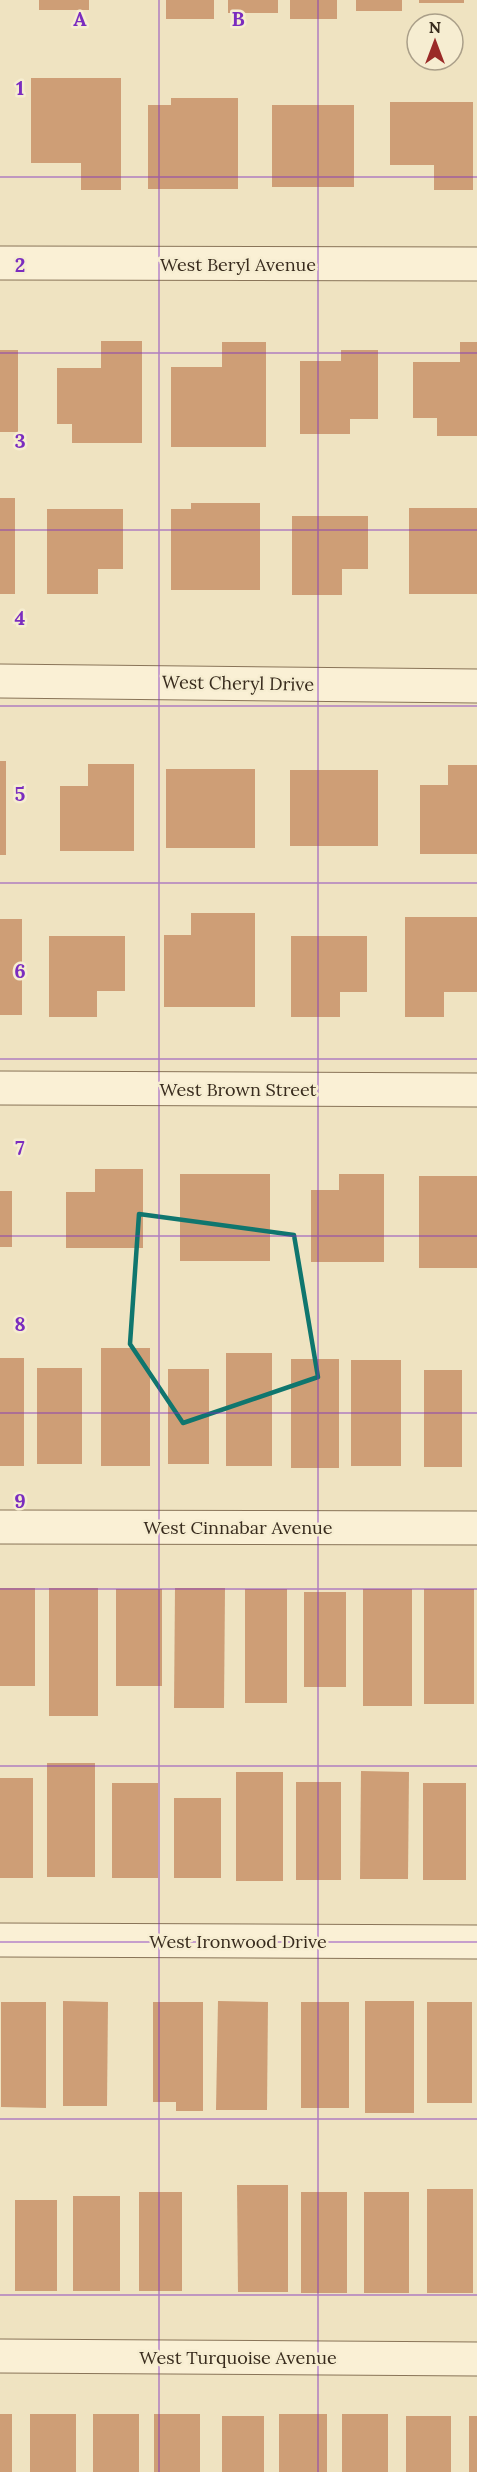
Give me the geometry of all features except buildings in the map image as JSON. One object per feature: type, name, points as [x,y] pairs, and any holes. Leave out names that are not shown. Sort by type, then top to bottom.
[{"type":"street","name":"West Beryl Avenue","points":[[0,263],[477,264]]},
{"type":"street","name":"West Cheryl Drive","points":[[0,681],[477,686]]},
{"type":"street","name":"West Brown Street","points":[[0,1088],[477,1090]]},
{"type":"street","name":"West Cinnabar Avenue","points":[[0,1527],[477,1528]]},
{"type":"street","name":"West Ironwood Drive","points":[[0,1940],[477,1942]]},
{"type":"street","name":"West Turquoise Avenue","points":[[0,2356],[477,2359]]},
{"type":"highlighted area","points":[[139,1214],[294,1235],[318,1377],[183,1423],[130,1344]]}]
